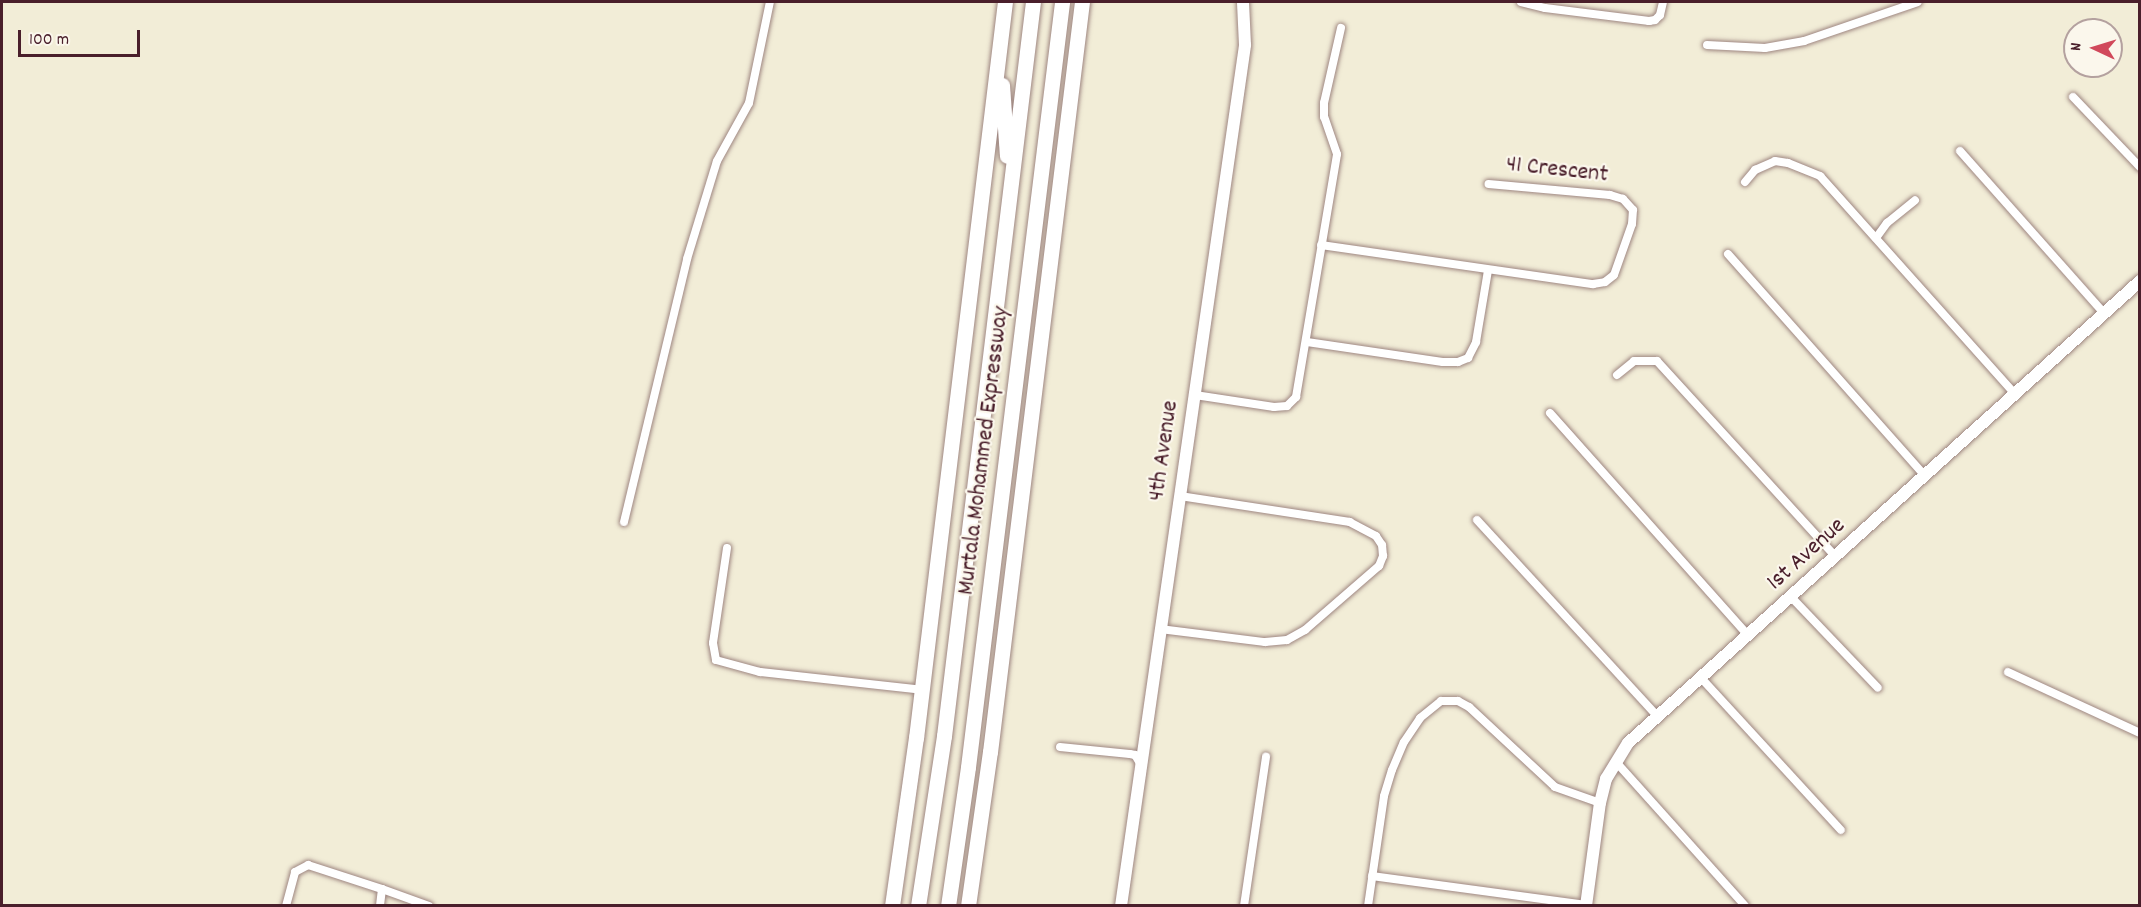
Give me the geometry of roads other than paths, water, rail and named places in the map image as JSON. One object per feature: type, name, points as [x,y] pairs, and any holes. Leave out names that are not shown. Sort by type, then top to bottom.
[{"type":"highway","name":"Murtala Mohammed Expressway","points":[[892,906],[922,690],[1005,2]]},
{"type":"highway","name":"Murtala Mohammed Expressway","points":[[918,906],[944,736],[1033,2]]},
{"type":"highway","name":"Murtala Mohammed Expressway","points":[[948,906],[968,767],[1062,2]]},
{"type":"highway","name":"Murtala Mohammed Expressway","points":[[968,906],[990,752],[1082,2]]},
{"type":"highway","points":[[999,52],[1010,191]]},
{"type":"highway","points":[[1040,190],[1074,68]]},
{"type":"street","points":[[624,522],[687,259],[717,161],[749,103],[770,2]]},
{"type":"street","name":"4th Avenue","points":[[1121,906],[1245,45],[1243,2]]},
{"type":"street","points":[[1521,2],[1545,8],[1649,21],[1655,20],[1660,15],[1663,2]]},
{"type":"street","points":[[1707,45],[1765,48],[1804,41],[1918,2]]},
{"type":"street","points":[[1195,395],[1274,407],[1287,406],[1296,397],[1337,154],[1324,117],[1324,104],[1341,28]]},
{"type":"street","points":[[2073,97],[2139,167]]},
{"type":"street","points":[[1960,151],[2104,313]]},
{"type":"street","points":[[1745,182],[1755,170],[1775,161],[1788,163],[1820,176],[2015,394]]},
{"type":"street","name":"41 Crescent","points":[[1322,245],[1593,284],[1605,282],[1614,274],[1625,249],[1633,210],[1623,199],[1610,195],[1488,184]]},
{"type":"street","points":[[1876,238],[1887,222],[1915,200]]},
{"type":"street","points":[[1728,254],[1924,476]]},
{"type":"street","points":[[1307,342],[1443,362],[1458,362],[1468,358],[1476,342],[1488,270]]},
{"type":"street","name":"1st Avenue","points":[[1586,905],[1600,803],[1606,779],[1628,743],[1792,598],[2139,282]]},
{"type":"street","points":[[1617,375],[1634,361],[1657,361],[1836,558]]},
{"type":"street","points":[[1550,412],[1749,636]]},
{"type":"street","points":[[1160,628],[1265,642],[1287,640],[1305,630],[1378,566],[1383,556],[1382,545],[1376,536],[1350,522],[1180,496]]},
{"type":"street","points":[[1477,520],[1658,717]]},
{"type":"street","points":[[728,548],[713,643],[716,660],[760,672],[922,690]]},
{"type":"street","points":[[1792,598],[1878,688]]},
{"type":"street","points":[[2008,672],[2139,733]]},
{"type":"street","points":[[1702,679],[1840,830]]},
{"type":"street","points":[[1368,906],[1384,796],[1392,770],[1404,742],[1420,718],[1441,701],[1458,700],[1469,707],[1555,787],[1600,803]]},
{"type":"street","points":[[1060,747],[1135,755],[1141,766]]},
{"type":"street","points":[[1244,906],[1266,757]]},
{"type":"street","points":[[1616,762],[1745,906]]},
{"type":"street","points":[[286,906],[295,872],[308,865],[429,906]]},
{"type":"street","points":[[1372,876],[1586,905]]},
{"type":"street","points":[[380,906],[382,890]]}]
